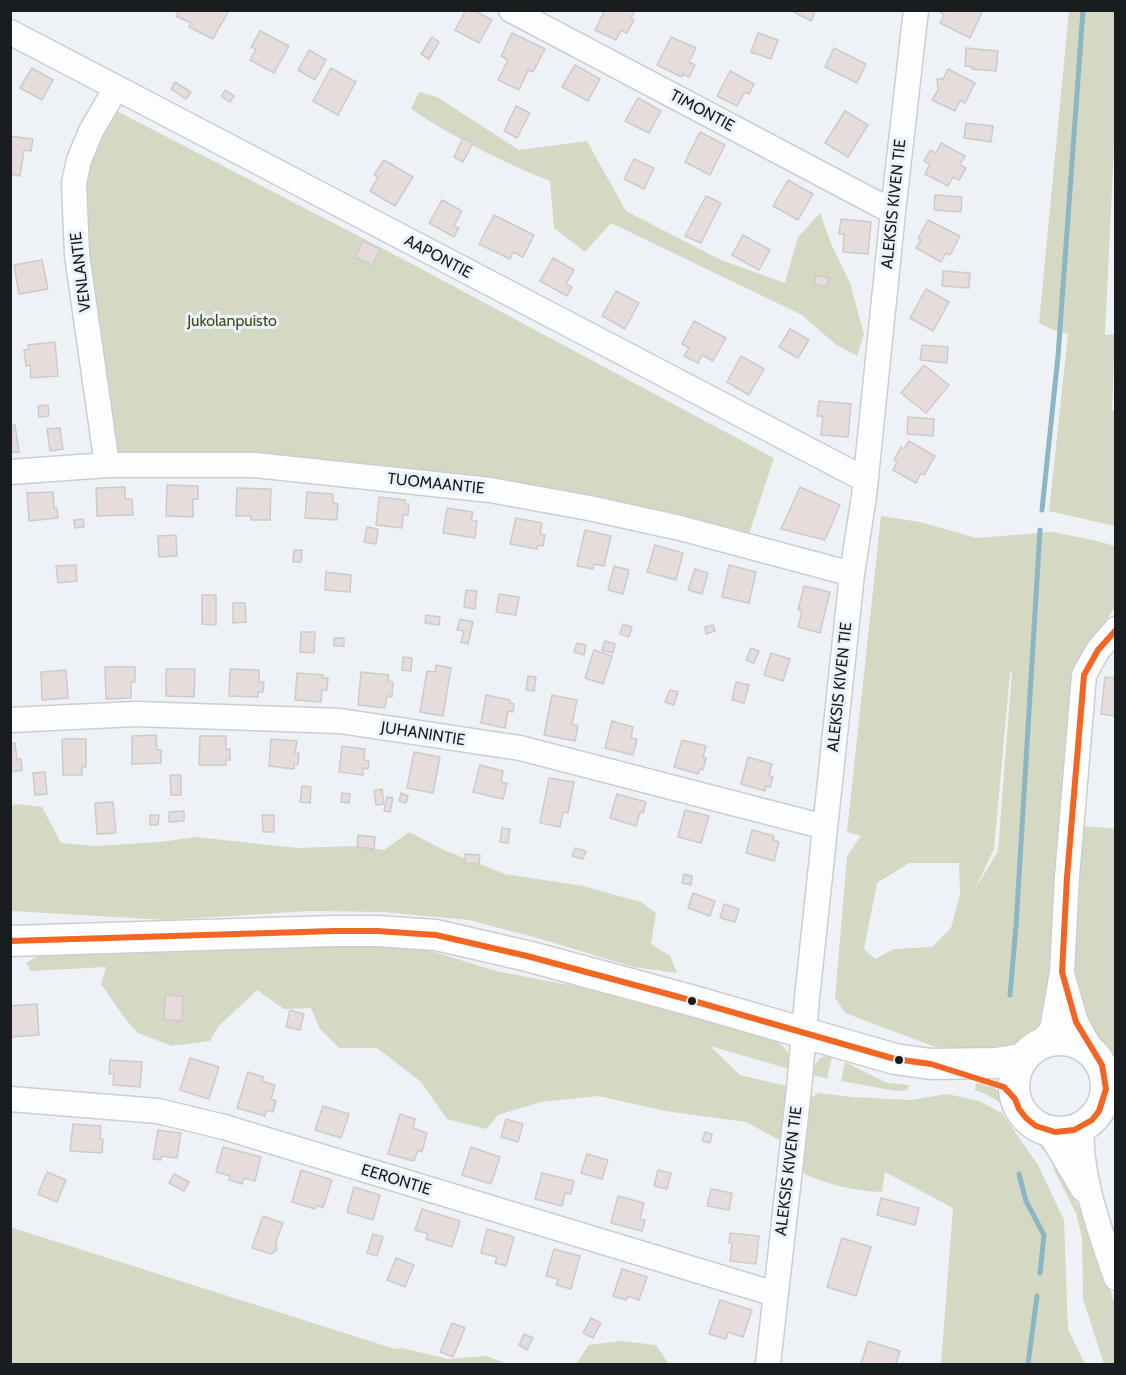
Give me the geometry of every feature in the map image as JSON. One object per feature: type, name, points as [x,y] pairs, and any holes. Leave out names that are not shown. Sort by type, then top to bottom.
[{"type":"main road","points":[[10,941],[334,931],[377,931],[436,936],[538,959],[895,1059],[931,1064],[995,1063],[1053,1040],[1068,1040],[1081,1044],[1104,1064],[1106,1089],[1099,1113],[1065,1132],[1046,1130],[1026,1118],[1015,1099],[1004,1087],[931,1064]]},
{"type":"main road","points":[[1015,1099],[1014,1078],[1030,1051]]},
{"type":"street","name":"TIMONTIE","points":[[511,10],[893,212]]},
{"type":"street","name":"ALEKSIS KIVEN TIE","points":[[768,1365],[852,574],[866,480],[916,10]]},
{"type":"street","name":"AAPONTIE","points":[[10,32],[866,480]]},
{"type":"street","name":"VENLANTIE","points":[[107,465],[77,255],[74,183],[79,160],[91,131],[116,88]]},
{"type":"street","name":"TUOMAANTIE","points":[[10,472],[107,465],[255,465],[490,490],[680,528],[852,574]]},
{"type":"street","points":[[1030,1051],[1052,1030],[1062,972],[1067,877],[1084,675],[1098,650],[1116,629]]},
{"type":"street","name":"JUHANINTIE","points":[[10,720],[138,714],[340,721],[520,748],[825,827]]},
{"type":"street","points":[[1062,972],[1076,1022],[1104,1064]]},
{"type":"street","name":"EERONTIE","points":[[10,1099],[172,1114],[233,1130],[775,1294]]},
{"type":"street","points":[[1099,1113],[1082,1154],[1095,1209],[1116,1278]]},
{"type":"street","points":[[1046,1130],[1095,1209]]},
{"type":"green space","points":[[1069,11],[1115,11],[1115,126],[1105,335],[1115,334],[1112,410],[1116,411],[1115,526],[1049,511],[1068,334],[1039,323]]},
{"type":"green space","points":[[419,92],[437,97],[519,150],[587,141],[626,211],[721,260],[785,283],[798,237],[820,213],[832,246],[850,283],[864,334],[857,356],[835,344],[802,315],[611,223],[585,252],[554,228],[550,181],[479,149],[411,109]]},
{"type":"green space","name":"Jukolanpuisto","points":[[111,108],[401,258],[774,458],[747,540],[491,483],[117,458],[85,258],[83,184]]},
{"type":"green space","points":[[881,516],[920,522],[976,538],[1052,532],[1115,546],[1115,607],[1075,668],[1058,823],[1115,829],[1115,1066],[1099,1054],[1047,991],[1038,1029],[1026,1041],[1010,1050],[991,1053],[938,1048],[845,1013],[835,998],[847,856],[861,836],[847,832]],"holes":[[[1012,671],[998,851],[974,891],[994,849]],[[909,863],[959,863],[960,894],[951,928],[932,947],[894,949],[875,959],[864,949],[877,883]]]},
{"type":"green space","points":[[16,804],[42,807],[61,843],[95,846],[196,837],[297,848],[352,846],[384,850],[409,832],[444,850],[505,874],[583,886],[641,902],[656,913],[651,944],[670,956],[677,973],[633,967],[469,920],[384,912],[311,911],[166,920],[11,911],[10,806]]},
{"type":"green space","points":[[396,944],[425,949],[496,971],[600,991],[773,1039],[788,1053],[791,1066],[786,1068],[710,1046],[740,1075],[787,1086],[781,1141],[746,1122],[665,1111],[598,1096],[541,1102],[498,1115],[486,1129],[447,1119],[421,1082],[377,1048],[339,1048],[320,1029],[311,1008],[284,1009],[257,990],[218,1027],[210,1041],[172,1046],[138,1033],[126,1020],[101,984],[106,967],[31,971],[26,963],[45,952]]},
{"type":"green space","points":[[829,1055],[832,1057],[827,1079],[811,1074],[820,1058]]},
{"type":"green space","points":[[845,1062],[887,1083],[909,1085],[907,1090],[896,1091],[841,1081]]},
{"type":"green space","points":[[976,1083],[993,1087],[1004,1096],[1051,1154],[1045,1152],[1006,1108],[975,1090]]},
{"type":"green space","points":[[819,1093],[911,1100],[947,1094],[979,1101],[1002,1113],[1038,1165],[1064,1220],[1068,1329],[1085,1364],[941,1364],[953,1208],[885,1172],[882,1192],[842,1187],[804,1174],[802,1161],[810,1098]]},
{"type":"green space","points":[[1115,1109],[1115,1118],[1102,1133],[1093,1139],[1090,1126],[1097,1118]]},
{"type":"green space","points":[[1057,1165],[1082,1213],[1086,1214],[1115,1305],[1115,1364],[1104,1364],[1083,1299],[1082,1238],[1076,1213],[1053,1168]]},
{"type":"green space","points":[[10,1227],[395,1349],[402,1348],[448,1359],[486,1356],[503,1362],[503,1364],[11,1364]]},
{"type":"green space","points":[[621,1341],[656,1345],[669,1364],[576,1364],[589,1345]]},
{"type":"building","points":[[179,10],[225,10],[228,12],[213,39],[189,27],[191,23],[176,16]]},
{"type":"building","points":[[466,10],[473,10],[492,20],[479,43],[455,30]]},
{"type":"building","points":[[605,10],[635,10],[631,18],[634,20],[627,33],[621,30],[616,40],[595,30]]},
{"type":"building","points":[[795,10],[816,10],[811,21],[794,12]]},
{"type":"building","points":[[941,10],[983,10],[970,38],[940,23],[944,15],[940,12]]},
{"type":"building","points":[[260,31],[289,46],[274,73],[250,60],[256,49],[251,47]]},
{"type":"building","points":[[512,33],[545,49],[533,72],[528,70],[519,90],[498,80],[508,60],[501,56]]},
{"type":"building","points":[[758,33],[778,40],[771,59],[751,52]]},
{"type":"building","points":[[432,37],[439,42],[429,59],[421,54]]},
{"type":"building","points":[[671,37],[696,48],[689,62],[695,65],[689,77],[683,74],[682,77],[657,65]]},
{"type":"building","points":[[834,48],[866,64],[857,83],[825,67]]},
{"type":"building","points":[[966,48],[998,51],[996,71],[972,69],[973,67],[965,66]]},
{"type":"building","points":[[309,50],[326,60],[315,80],[298,70]]},
{"type":"building","points":[[575,65],[600,79],[588,101],[562,87]]},
{"type":"building","points":[[32,68],[53,80],[42,100],[20,88]]},
{"type":"building","points":[[331,68],[356,82],[338,115],[313,101]]},
{"type":"building","points":[[948,69],[975,83],[965,103],[960,100],[955,111],[932,100],[938,90],[937,79],[943,79]]},
{"type":"building","points":[[730,71],[754,84],[749,94],[745,92],[737,106],[717,96]]},
{"type":"building","points":[[175,82],[191,92],[186,99],[171,89]]},
{"type":"building","points":[[226,90],[234,96],[230,102],[221,96]]},
{"type":"building","points":[[638,98],[661,111],[649,133],[625,121]]},
{"type":"building","points":[[516,106],[530,113],[517,138],[504,131]]},
{"type":"building","points":[[845,111],[868,125],[848,157],[825,143]]},
{"type":"building","points":[[966,123],[993,126],[991,142],[964,138]]},
{"type":"building","points":[[700,132],[725,145],[710,175],[685,162]]},
{"type":"building","points":[[10,136],[33,139],[31,151],[24,150],[20,176],[10,174]]},
{"type":"building","points":[[463,138],[473,143],[463,162],[454,157]]},
{"type":"building","points":[[941,143],[965,156],[960,165],[966,168],[959,180],[953,177],[948,186],[925,174],[930,164],[924,161],[930,150],[936,153]]},
{"type":"building","points":[[634,159],[654,168],[644,189],[624,179]]},
{"type":"building","points":[[384,160],[413,177],[395,206],[370,191],[378,177],[374,175]]},
{"type":"building","points":[[788,180],[813,194],[798,220],[773,206]]},
{"type":"building","points":[[935,195],[962,197],[961,212],[934,210]]},
{"type":"building","points":[[706,196],[721,203],[701,243],[685,236]]},
{"type":"building","points":[[442,200],[462,211],[454,226],[459,228],[454,237],[429,223]]},
{"type":"building","points":[[494,215],[534,235],[523,257],[513,252],[510,259],[479,244]]},
{"type":"building","points":[[841,219],[871,222],[868,254],[843,252],[844,234],[839,234]]},
{"type":"building","points":[[928,220],[960,236],[950,255],[946,253],[941,262],[916,248],[921,240],[918,238]]},
{"type":"building","points":[[743,235],[770,250],[759,270],[732,255]]},
{"type":"building","points":[[363,241],[380,249],[372,265],[355,257]]},
{"type":"building","points":[[553,258],[574,270],[566,284],[572,287],[567,296],[540,281]]},
{"type":"building","points":[[42,260],[48,289],[19,294],[14,265]]},
{"type":"building","points":[[943,271],[970,273],[969,288],[942,286]]},
{"type":"building","points":[[816,275],[829,278],[826,287],[814,284]]},
{"type":"building","points":[[926,289],[949,302],[933,331],[910,318]]},
{"type":"building","points":[[616,291],[639,303],[625,329],[602,316]]},
{"type":"building","points":[[694,321],[726,338],[713,361],[702,355],[698,363],[684,356],[689,348],[682,344]]},
{"type":"building","points":[[790,329],[809,340],[798,358],[779,347]]},
{"type":"building","points":[[55,342],[58,376],[31,378],[30,365],[26,366],[24,350],[29,349],[28,345]]},
{"type":"building","points":[[922,345],[948,347],[947,363],[920,360]]},
{"type":"building","points":[[741,356],[764,369],[749,395],[727,382]]},
{"type":"building","points":[[924,365],[949,385],[926,413],[901,393]]},
{"type":"building","points":[[819,401],[851,404],[848,437],[821,435],[823,416],[817,416]]},
{"type":"building","points":[[48,405],[49,416],[39,417],[38,406]]},
{"type":"building","points":[[908,417],[934,419],[933,436],[907,434]]},
{"type":"building","points":[[15,425],[19,452],[10,453],[10,426]]},
{"type":"building","points":[[60,428],[63,449],[50,451],[47,429]]},
{"type":"building","points":[[909,441],[935,456],[924,475],[921,473],[916,483],[893,470],[897,462],[894,460],[901,447],[904,449]]},
{"type":"building","points":[[167,485],[198,486],[198,499],[193,499],[193,517],[166,516]]},
{"type":"building","points":[[125,487],[125,499],[132,499],[133,515],[97,516],[96,488]]},
{"type":"building","points":[[800,487],[840,505],[825,540],[781,529]]},
{"type":"building","points":[[237,488],[271,489],[270,520],[251,520],[251,516],[236,516]]},
{"type":"building","points":[[53,492],[54,508],[57,508],[58,518],[29,521],[27,493]]},
{"type":"building","points":[[307,492],[333,494],[333,503],[338,504],[337,520],[305,518]]},
{"type":"building","points":[[379,497],[405,500],[405,504],[409,504],[408,515],[403,515],[402,528],[376,525]]},
{"type":"building","points":[[447,508],[473,512],[471,520],[477,521],[475,538],[443,533]]},
{"type":"building","points":[[516,518],[542,523],[540,534],[545,535],[543,546],[538,545],[537,549],[510,544]]},
{"type":"building","points":[[83,519],[84,527],[75,528],[74,520]]},
{"type":"building","points":[[367,527],[378,529],[376,544],[364,542]]},
{"type":"building","points":[[585,530],[611,536],[604,566],[594,564],[593,569],[577,566]]},
{"type":"building","points":[[176,535],[177,556],[159,557],[158,536]]},
{"type":"building","points":[[655,545],[683,553],[676,580],[647,572]]},
{"type":"building","points":[[294,550],[302,550],[301,562],[293,562]]},
{"type":"building","points":[[76,565],[77,581],[58,583],[56,566]]},
{"type":"building","points":[[729,565],[756,572],[749,603],[722,597]]},
{"type":"building","points":[[614,566],[629,570],[623,594],[608,590]]},
{"type":"building","points":[[695,569],[708,573],[702,594],[688,590]]},
{"type":"building","points":[[326,572],[351,575],[350,592],[325,590]]},
{"type":"building","points":[[804,586],[830,592],[820,633],[798,627],[802,611],[798,610]]},
{"type":"building","points":[[466,590],[477,591],[475,609],[464,607]]},
{"type":"building","points":[[499,594],[519,597],[516,615],[496,612]]},
{"type":"building","points":[[202,595],[216,595],[216,625],[202,624]]},
{"type":"building","points":[[233,603],[245,603],[246,622],[233,623]]},
{"type":"building","points":[[426,615],[440,617],[439,625],[425,623]]},
{"type":"building","points":[[460,619],[473,622],[468,644],[461,642],[464,631],[457,630]]},
{"type":"building","points":[[623,624],[632,627],[629,637],[620,634]]},
{"type":"building","points":[[713,625],[715,631],[706,634],[705,627]]},
{"type":"building","points":[[301,632],[315,632],[314,653],[300,652]]},
{"type":"building","points":[[334,638],[344,638],[344,646],[334,646]]},
{"type":"building","points":[[605,641],[615,644],[613,653],[602,650]]},
{"type":"building","points":[[577,643],[586,645],[584,655],[574,652]]},
{"type":"building","points":[[751,648],[759,651],[754,663],[746,660]]},
{"type":"building","points":[[594,650],[612,656],[603,684],[585,678]]},
{"type":"building","points":[[771,653],[790,659],[783,681],[764,675]]},
{"type":"building","points":[[403,657],[412,658],[411,671],[402,670]]},
{"type":"building","points":[[436,665],[451,668],[443,716],[420,712],[427,671],[435,672]]},
{"type":"building","points":[[105,667],[135,667],[135,682],[131,682],[131,698],[106,699]]},
{"type":"building","points":[[166,669],[195,669],[194,697],[166,696]]},
{"type":"building","points":[[230,669],[259,670],[259,682],[264,682],[263,692],[258,692],[258,697],[229,696]]},
{"type":"building","points":[[66,670],[68,698],[42,700],[41,672]]},
{"type":"building","points":[[361,672],[389,675],[388,681],[393,682],[392,697],[387,696],[385,708],[358,705]]},
{"type":"building","points":[[297,673],[323,675],[323,678],[328,678],[327,690],[322,690],[321,702],[295,700]]},
{"type":"building","points":[[528,676],[536,677],[534,691],[526,690]]},
{"type":"building","points":[[1105,677],[1116,678],[1116,716],[1101,714]]},
{"type":"building","points":[[736,682],[749,685],[744,703],[732,700]]},
{"type":"building","points":[[670,690],[678,692],[674,705],[665,702]]},
{"type":"building","points":[[486,695],[510,700],[510,703],[514,704],[513,712],[508,711],[505,728],[481,723]]},
{"type":"building","points":[[552,695],[577,700],[572,724],[578,726],[575,741],[544,735]]},
{"type":"building","points":[[612,721],[633,727],[631,738],[637,739],[633,755],[605,748]]},
{"type":"building","points":[[156,735],[157,750],[161,750],[161,763],[132,764],[132,736]]},
{"type":"building","points":[[200,736],[226,736],[226,749],[230,749],[230,760],[226,760],[226,765],[199,765]]},
{"type":"building","points":[[62,739],[86,739],[86,767],[82,767],[82,775],[63,775]]},
{"type":"building","points":[[271,739],[297,741],[295,753],[299,753],[298,764],[294,764],[294,769],[269,766]]},
{"type":"building","points":[[682,740],[706,746],[703,770],[700,769],[698,774],[674,767]]},
{"type":"building","points":[[15,743],[17,760],[21,759],[22,770],[10,772],[10,744]]},
{"type":"building","points":[[342,746],[365,749],[364,760],[369,761],[368,769],[363,768],[363,775],[339,772]]},
{"type":"building","points":[[414,752],[440,757],[433,793],[407,788]]},
{"type":"building","points":[[748,757],[772,764],[769,776],[773,777],[770,787],[766,786],[765,791],[741,784]]},
{"type":"building","points":[[480,765],[503,771],[501,782],[507,783],[503,799],[473,792]]},
{"type":"building","points":[[45,772],[47,794],[35,795],[33,773]]},
{"type":"building","points":[[170,775],[181,775],[181,795],[171,795]]},
{"type":"building","points":[[549,778],[574,782],[568,813],[563,812],[560,827],[540,823]]},
{"type":"building","points":[[302,786],[311,787],[310,803],[300,802]]},
{"type":"building","points":[[382,789],[384,804],[376,805],[374,791]]},
{"type":"building","points":[[342,793],[350,794],[349,803],[341,802]]},
{"type":"building","points":[[401,793],[408,796],[406,803],[399,801]]},
{"type":"building","points":[[617,794],[646,802],[636,826],[610,818]]},
{"type":"building","points":[[387,797],[393,798],[390,812],[384,811]]},
{"type":"building","points":[[113,802],[116,833],[97,834],[95,803]]},
{"type":"building","points":[[685,810],[709,816],[701,843],[678,837]]},
{"type":"building","points":[[184,811],[184,821],[169,822],[169,812]]},
{"type":"building","points":[[150,815],[159,815],[158,825],[150,825]]},
{"type":"building","points":[[262,815],[274,815],[274,832],[263,832]]},
{"type":"building","points":[[502,828],[510,829],[508,843],[500,842]]},
{"type":"building","points":[[752,830],[774,836],[773,840],[779,842],[774,861],[746,853]]},
{"type":"building","points":[[358,835],[375,837],[374,849],[357,847]]},
{"type":"building","points":[[575,848],[586,851],[583,859],[572,856]]},
{"type":"building","points":[[465,854],[480,855],[479,864],[465,863]]},
{"type":"building","points":[[684,874],[692,876],[691,885],[682,883]]},
{"type":"building","points":[[693,893],[715,901],[710,916],[688,908]]},
{"type":"building","points":[[724,904],[739,909],[735,922],[720,918]]},
{"type":"building","points":[[165,995],[183,996],[182,1021],[164,1020]]},
{"type":"building","points":[[37,1004],[39,1035],[10,1037],[10,1006]]},
{"type":"building","points":[[290,1010],[304,1014],[300,1030],[286,1027]]},
{"type":"building","points":[[190,1058],[219,1067],[209,1099],[180,1090]]},
{"type":"building","points":[[110,1060],[142,1062],[140,1087],[113,1085],[114,1074],[109,1074]]},
{"type":"building","points":[[248,1072],[264,1077],[262,1081],[275,1085],[271,1099],[276,1101],[273,1112],[267,1110],[265,1116],[237,1108]]},
{"type":"building","points":[[323,1106],[349,1114],[341,1138],[315,1130]]},
{"type":"building","points":[[400,1114],[415,1119],[413,1128],[427,1133],[422,1152],[418,1150],[414,1161],[388,1154]]},
{"type":"building","points":[[506,1119],[523,1124],[518,1142],[501,1137]]},
{"type":"building","points":[[73,1124],[101,1126],[102,1153],[70,1151]]},
{"type":"building","points":[[158,1130],[181,1133],[177,1158],[161,1156],[161,1160],[153,1159]]},
{"type":"building","points":[[705,1132],[712,1134],[710,1143],[702,1141]]},
{"type":"building","points":[[223,1147],[261,1157],[255,1181],[244,1178],[242,1184],[229,1180],[230,1176],[216,1172]]},
{"type":"building","points":[[471,1147],[500,1157],[491,1184],[462,1175]]},
{"type":"building","points":[[587,1154],[608,1160],[602,1179],[581,1173]]},
{"type":"building","points":[[301,1170],[332,1180],[323,1208],[317,1205],[315,1209],[292,1202]]},
{"type":"building","points":[[658,1170],[671,1173],[667,1189],[654,1186]]},
{"type":"building","points":[[47,1172],[66,1180],[57,1202],[38,1194]]},
{"type":"building","points":[[542,1173],[574,1181],[571,1194],[565,1193],[562,1206],[535,1199]]},
{"type":"building","points":[[174,1174],[189,1182],[184,1191],[169,1183]]},
{"type":"building","points":[[354,1187],[380,1195],[373,1220],[347,1212]]},
{"type":"building","points":[[711,1189],[732,1193],[729,1210],[707,1206]]},
{"type":"building","points":[[618,1196],[644,1203],[640,1219],[645,1220],[642,1231],[611,1223]]},
{"type":"building","points":[[881,1198],[919,1208],[915,1225],[877,1215]]},
{"type":"building","points":[[422,1209],[460,1221],[452,1247],[426,1239],[428,1234],[415,1230]]},
{"type":"building","points":[[263,1216],[283,1223],[276,1241],[277,1250],[271,1254],[252,1248]]},
{"type":"building","points":[[487,1229],[514,1237],[506,1266],[495,1263],[497,1257],[481,1253]]},
{"type":"building","points":[[730,1233],[759,1236],[756,1264],[730,1261],[732,1243],[729,1243]]},
{"type":"building","points":[[373,1234],[383,1237],[377,1256],[367,1253]]},
{"type":"building","points":[[842,1238],[871,1247],[856,1296],[827,1287]]},
{"type":"building","points":[[554,1249],[580,1256],[571,1289],[556,1285],[558,1279],[546,1276]]},
{"type":"building","points":[[396,1258],[414,1265],[405,1287],[387,1280]]},
{"type":"building","points":[[622,1269],[647,1277],[639,1300],[627,1296],[626,1300],[613,1296]]},
{"type":"building","points":[[720,1300],[752,1310],[743,1337],[728,1332],[726,1339],[709,1334]]},
{"type":"building","points":[[591,1318],[601,1323],[593,1338],[583,1333]]},
{"type":"building","points":[[452,1323],[465,1328],[453,1357],[440,1352]]},
{"type":"building","points":[[524,1334],[533,1338],[527,1350],[519,1345]]},
{"type":"building","points":[[868,1341],[900,1351],[896,1364],[861,1364]]},
{"type":"waterway","points":[[1042,510],[1058,356],[1083,10]]},
{"type":"waterway","points":[[1010,995],[1040,530]]},
{"type":"waterway","points":[[1019,1174],[1026,1201],[1044,1235],[1040,1273]]},
{"type":"waterway","points":[[1028,1364],[1037,1296]]},
{"type":"transit line","points":[[10,941],[334,931],[436,935],[527,956],[690,1000],[895,1059],[931,1064],[1004,1087],[1015,1099],[1026,1118],[1036,1126],[1055,1132],[1074,1130],[1092,1120],[1099,1111],[1106,1089],[1102,1065],[1076,1022],[1062,972],[1067,877],[1084,675],[1098,650],[1116,630]]}]
